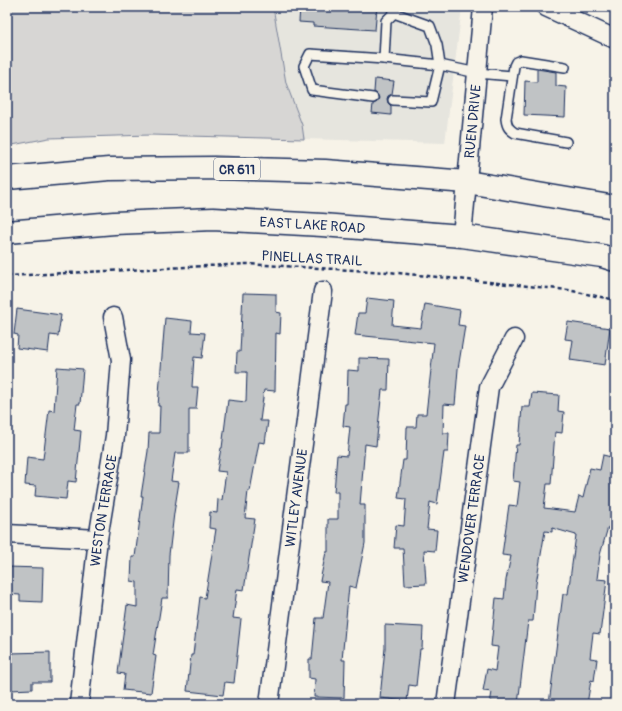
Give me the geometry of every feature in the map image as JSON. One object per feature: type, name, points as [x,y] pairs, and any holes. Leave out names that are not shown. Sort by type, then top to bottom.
[{"type":"main road","name":"CR 611","points":[[7,178],[110,169],[214,168],[325,171],[467,182],[615,207]]},
{"type":"main road","name":"EAST LAKE ROAD","points":[[7,232],[114,223],[213,219],[322,225],[462,236],[602,256],[615,260]]},
{"type":"street","name":"RUEN DRIVE","points":[[462,236],[483,7]]},
{"type":"street","points":[[546,7],[615,39]]},
{"type":"street","name":"WITLEY AVENUE","points":[[269,704],[323,291]]},
{"type":"street","name":"WESTON TERRACE","points":[[79,704],[98,539],[114,436],[121,360],[113,317]]},
{"type":"street","name":"WENDOVER TERRACE","points":[[446,704],[489,387],[514,339]]},
{"type":"street","points":[[7,534],[98,539]]},
{"type":"lane","points":[[384,59],[386,21],[394,13],[430,26],[437,45],[440,65],[431,102],[393,100]]},
{"type":"lane","points":[[373,98],[312,90],[304,66],[310,54],[384,59],[440,65],[477,73],[512,76]]},
{"type":"lane","points":[[565,67],[521,60],[516,62],[512,76],[506,125],[515,133],[566,142]]},
{"type":"path","name":"PINELLAS TRAIL","points":[[7,276],[247,264],[388,272],[552,288],[615,300]]},
{"type":"shaded area","points":[[7,7],[273,7],[286,83],[302,125],[304,139],[150,135],[49,138],[7,146]]},
{"type":"shaded area","points":[[273,7],[462,7],[445,143],[304,139],[302,125],[286,83]]},
{"type":"building","points":[[300,7],[377,7],[375,30],[313,26],[313,23],[299,22]]},
{"type":"building","points":[[537,69],[556,72],[556,86],[566,87],[565,117],[524,115],[525,81],[537,82]]},
{"type":"building","points":[[375,79],[394,81],[392,94],[388,96],[387,99],[391,106],[391,115],[372,113],[373,104],[377,102],[379,98],[374,92]]},
{"type":"building","points":[[243,293],[276,294],[276,312],[281,313],[280,334],[276,333],[275,391],[264,390],[260,421],[268,421],[265,443],[259,442],[250,491],[248,491],[245,518],[255,519],[244,590],[237,589],[233,618],[241,619],[234,683],[225,682],[223,695],[187,691],[200,597],[205,598],[216,529],[209,528],[210,512],[217,513],[218,499],[222,500],[226,472],[217,471],[222,448],[228,400],[246,402],[247,372],[236,372],[237,352],[240,352]]},
{"type":"building","points":[[367,298],[394,301],[392,325],[421,328],[425,304],[460,310],[458,325],[465,326],[458,369],[455,405],[444,404],[443,433],[449,433],[448,452],[444,452],[437,504],[430,502],[427,529],[437,530],[435,551],[424,550],[426,584],[405,585],[403,548],[394,548],[396,525],[404,526],[406,499],[398,498],[403,460],[406,460],[407,427],[416,427],[417,414],[426,414],[434,343],[355,335],[358,313],[365,313]]},
{"type":"building","points":[[17,309],[61,315],[58,336],[50,335],[48,352],[17,348],[18,335],[14,334]]},
{"type":"building","points":[[165,318],[192,321],[191,332],[205,333],[202,358],[194,357],[192,387],[198,387],[196,409],[189,409],[189,453],[175,453],[171,481],[179,482],[169,555],[168,598],[162,598],[153,655],[156,656],[151,693],[123,690],[125,674],[118,673],[127,605],[137,607],[137,582],[131,581],[132,557],[135,557],[149,433],[159,433],[160,406],[158,406]]},
{"type":"building","points":[[568,322],[610,328],[605,365],[570,360],[573,340],[565,339]]},
{"type":"building","points":[[359,358],[389,359],[388,390],[382,390],[376,446],[365,444],[360,505],[365,505],[365,543],[356,588],[349,586],[342,660],[345,660],[344,698],[314,697],[315,679],[309,678],[309,659],[312,659],[316,618],[323,618],[328,582],[320,581],[326,552],[328,552],[328,519],[338,519],[338,492],[334,492],[337,455],[347,456],[350,427],[343,426],[345,404],[347,404],[348,370],[359,371]]},
{"type":"building","points":[[57,367],[83,369],[80,404],[77,404],[74,430],[81,431],[76,482],[68,481],[66,499],[35,496],[36,486],[25,485],[27,457],[43,459],[49,410],[54,411]]},
{"type":"building","points":[[532,393],[559,395],[558,411],[564,412],[562,433],[555,432],[551,484],[547,484],[544,508],[575,512],[579,496],[583,498],[590,468],[600,470],[603,455],[615,458],[615,529],[608,527],[600,555],[597,579],[607,580],[600,634],[593,633],[590,658],[597,659],[594,681],[591,680],[587,704],[549,704],[563,594],[568,594],[576,535],[552,528],[552,532],[545,531],[536,584],[533,621],[528,621],[518,704],[490,704],[492,692],[483,691],[487,669],[495,671],[498,647],[491,646],[496,598],[504,599],[511,556],[502,555],[509,505],[517,506],[520,482],[513,481],[516,445],[519,445],[522,407],[530,407]]},
{"type":"building","points":[[7,567],[43,568],[42,602],[20,601],[20,595],[7,594]]},
{"type":"building","points":[[385,625],[423,627],[422,649],[420,649],[416,686],[409,685],[407,701],[380,698],[385,648]]},
{"type":"building","points":[[50,652],[50,682],[32,682],[32,689],[11,690],[10,653]]}]
